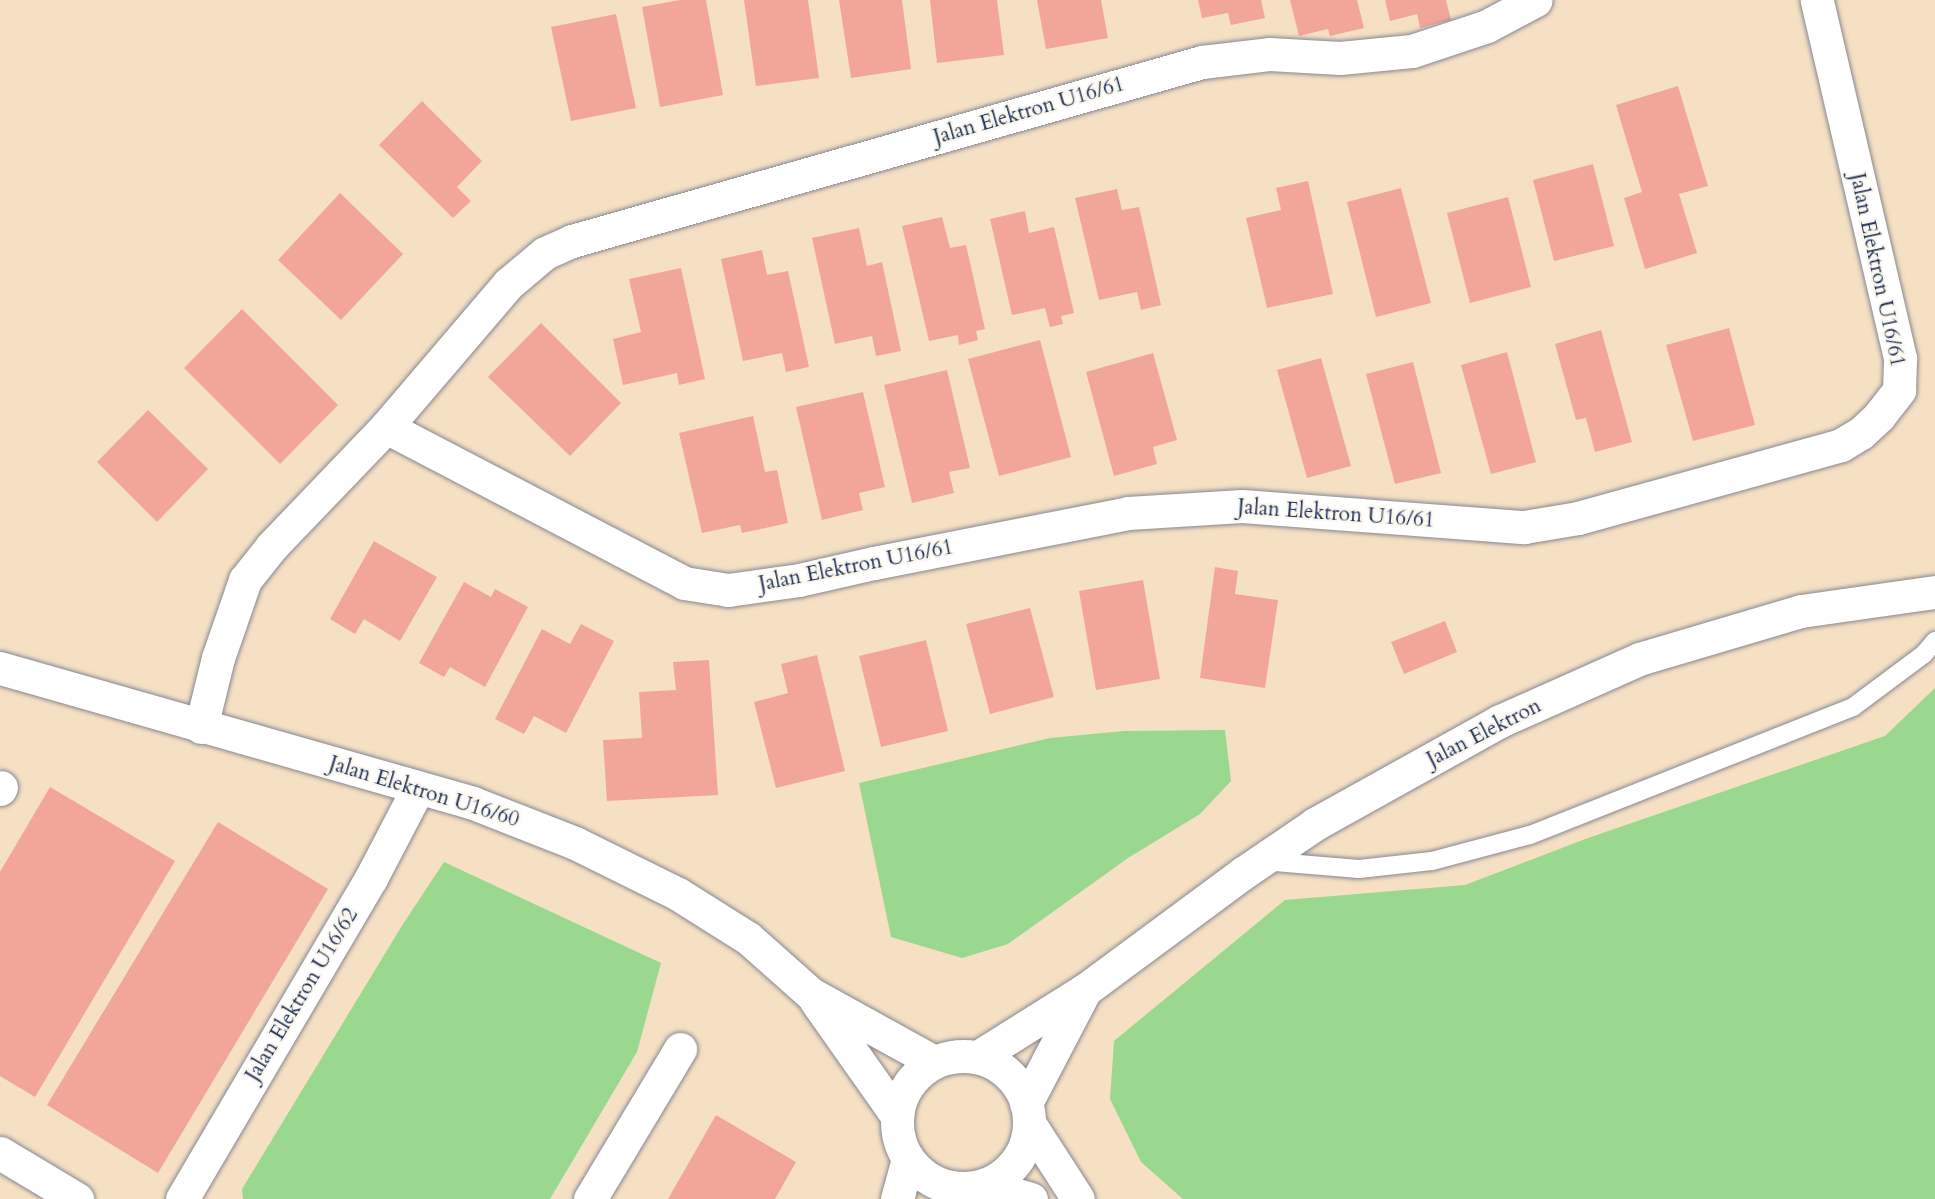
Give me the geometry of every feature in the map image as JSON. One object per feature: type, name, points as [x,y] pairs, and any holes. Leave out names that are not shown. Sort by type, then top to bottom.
[{"type":"street","name":"Jalan Elektron U16/61","points":[[201,727],[218,658],[245,580],[272,546],[386,428],[508,284],[545,253],[573,241],[1202,62],[1269,54],[1340,58],[1412,51],[1487,26],[1536,0]]},
{"type":"street","name":"Jalan Elektron U16/61","points":[[386,428],[684,583],[728,590],[799,580],[1128,513],[1242,506],[1524,526],[1578,518],[1841,445],[1861,433],[1879,416],[1899,390],[1900,358],[1817,0]]},
{"type":"street","name":"Jalan Elektron","points":[[978,1057],[1085,990],[1315,824],[1500,721],[1639,659],[1801,611],[1935,592]]},
{"type":"street","name":"Jalan Elektron U16/60","points":[[0,668],[473,803],[575,843],[678,894],[748,938],[811,994]]},
{"type":"street","name":"Jalan Elektron U16/62","points":[[182,1199],[371,878],[418,788]]},
{"type":"street","name":"Jalan Elektron","points":[[1027,1113],[1085,990]]},
{"type":"street","points":[[811,994],[934,1062]]},
{"type":"street","points":[[811,994],[897,1116]]},
{"type":"street","points":[[590,1199],[680,1049]]},
{"type":"street","points":[[1030,1199],[964,1191],[943,1185],[923,1175],[908,1159],[899,1138],[897,1116],[908,1084],[920,1071],[934,1062],[956,1056],[978,1057],[999,1066],[1016,1082],[1027,1113],[1078,1199]]},
{"type":"street","points":[[964,1191],[1002,1175],[1016,1161],[1025,1143],[1027,1113]]},
{"type":"street","points":[[0,1153],[76,1199]]},
{"type":"street","points":[[897,1199],[908,1159]]},
{"type":"lane","points":[[1262,861],[1359,869],[1432,861],[1530,835],[1853,707],[1924,654],[1935,641]]},
{"type":"green space","points":[[1935,688],[1935,1199],[1183,1199],[1141,1162],[1110,1099],[1114,1041],[1285,900],[1465,885],[1588,838],[1885,736]]},
{"type":"green space","points":[[1225,730],[1231,781],[1200,814],[1128,858],[1008,944],[962,958],[891,937],[859,783],[1050,738],[1124,731]]},
{"type":"green space","points":[[444,862],[661,963],[637,1052],[550,1199],[243,1199],[242,1189],[403,924]]},
{"type":"building","points":[[680,0],[706,0],[723,95],[660,107],[642,7]]},
{"type":"building","points":[[744,0],[808,0],[819,78],[756,86]]},
{"type":"building","points":[[839,0],[902,0],[911,69],[851,78]]},
{"type":"building","points":[[930,0],[997,0],[1004,55],[937,63]]},
{"type":"building","points":[[1037,0],[1101,0],[1108,38],[1046,49]]},
{"type":"building","points":[[1198,0],[1261,0],[1265,18],[1231,25],[1228,13],[1202,18]]},
{"type":"building","points":[[1290,0],[1357,0],[1364,28],[1330,36],[1328,29],[1299,36]]},
{"type":"building","points":[[1385,0],[1446,0],[1451,20],[1420,28],[1417,14],[1390,21]]},
{"type":"building","points":[[616,14],[636,108],[571,121],[551,27]]},
{"type":"building","points":[[1678,86],[1708,186],[1679,194],[1697,253],[1645,269],[1624,198],[1642,192],[1616,105]]},
{"type":"building","points":[[422,101],[482,161],[457,187],[471,201],[453,218],[379,145]]},
{"type":"building","points":[[1593,164],[1614,246],[1554,261],[1533,180]]},
{"type":"building","points":[[1308,181],[1333,294],[1267,308],[1246,218],[1281,210],[1276,188]]},
{"type":"building","points":[[1401,188],[1431,303],[1376,317],[1347,202]]},
{"type":"building","points":[[1117,189],[1122,210],[1139,207],[1161,305],[1141,310],[1137,292],[1099,300],[1075,198]]},
{"type":"building","points":[[340,193],[403,254],[341,320],[278,260]]},
{"type":"building","points":[[1508,197],[1531,287],[1470,303],[1447,213]]},
{"type":"building","points":[[1025,211],[1029,233],[1054,227],[1074,313],[1061,316],[1063,324],[1050,327],[1045,308],[1012,315],[990,219]]},
{"type":"building","points":[[942,217],[950,248],[966,245],[985,329],[976,331],[978,340],[959,345],[958,335],[929,341],[902,226]]},
{"type":"building","points":[[859,228],[867,266],[882,262],[901,351],[876,356],[872,336],[835,344],[812,238]]},
{"type":"building","points":[[762,250],[767,275],[788,271],[809,367],[786,372],[782,353],[743,361],[721,259]]},
{"type":"building","points":[[681,268],[705,379],[679,385],[677,373],[623,385],[613,339],[641,332],[629,279]]},
{"type":"building","points":[[242,309],[338,405],[280,464],[184,368]]},
{"type":"building","points":[[541,323],[621,403],[570,456],[488,377]]},
{"type":"building","points":[[1729,328],[1755,425],[1693,441],[1666,345]]},
{"type":"building","points":[[1601,330],[1632,442],[1595,452],[1586,418],[1576,420],[1555,344]]},
{"type":"building","points":[[1040,340],[1071,457],[999,476],[968,359]]},
{"type":"building","points":[[1507,352],[1536,462],[1491,474],[1461,365]]},
{"type":"building","points":[[1153,353],[1177,440],[1153,447],[1157,464],[1114,476],[1086,372]]},
{"type":"building","points":[[1321,358],[1351,466],[1307,478],[1277,370]]},
{"type":"building","points":[[1413,362],[1441,473],[1395,484],[1366,374]]},
{"type":"building","points":[[947,370],[970,468],[949,472],[954,493],[912,503],[884,385]]},
{"type":"building","points":[[863,392],[885,487],[859,493],[863,510],[822,520],[796,407]]},
{"type":"building","points":[[148,410],[208,469],[157,522],[97,462]]},
{"type":"building","points":[[753,416],[765,472],[777,470],[788,523],[742,533],[740,525],[702,533],[679,433]]},
{"type":"building","points":[[374,541],[437,577],[400,641],[364,619],[355,634],[330,619]]},
{"type":"building","points":[[1215,567],[1238,571],[1235,594],[1278,600],[1265,688],[1200,678]]},
{"type":"building","points":[[1143,580],[1160,679],[1096,690],[1079,591]]},
{"type":"building","points":[[464,582],[491,597],[495,589],[528,607],[485,687],[450,667],[444,677],[419,663]]},
{"type":"building","points":[[1030,608],[1054,697],[990,714],[966,624]]},
{"type":"building","points":[[1445,621],[1457,652],[1404,674],[1391,642]]},
{"type":"building","points":[[581,624],[614,641],[566,733],[534,716],[524,734],[495,719],[542,629],[570,644]]},
{"type":"building","points":[[926,640],[948,731],[881,747],[859,656]]},
{"type":"building","points":[[817,655],[845,771],[776,788],[754,702],[788,693],[781,664]]},
{"type":"building","points":[[709,660],[718,795],[607,801],[603,740],[642,738],[639,692],[676,690],[673,662]]},
{"type":"building","points":[[50,787],[175,861],[35,1097],[0,1076],[0,872]]},
{"type":"building","points":[[218,822],[328,889],[158,1173],[47,1105]]},
{"type":"building","points":[[716,1115],[796,1162],[775,1199],[668,1199]]}]
